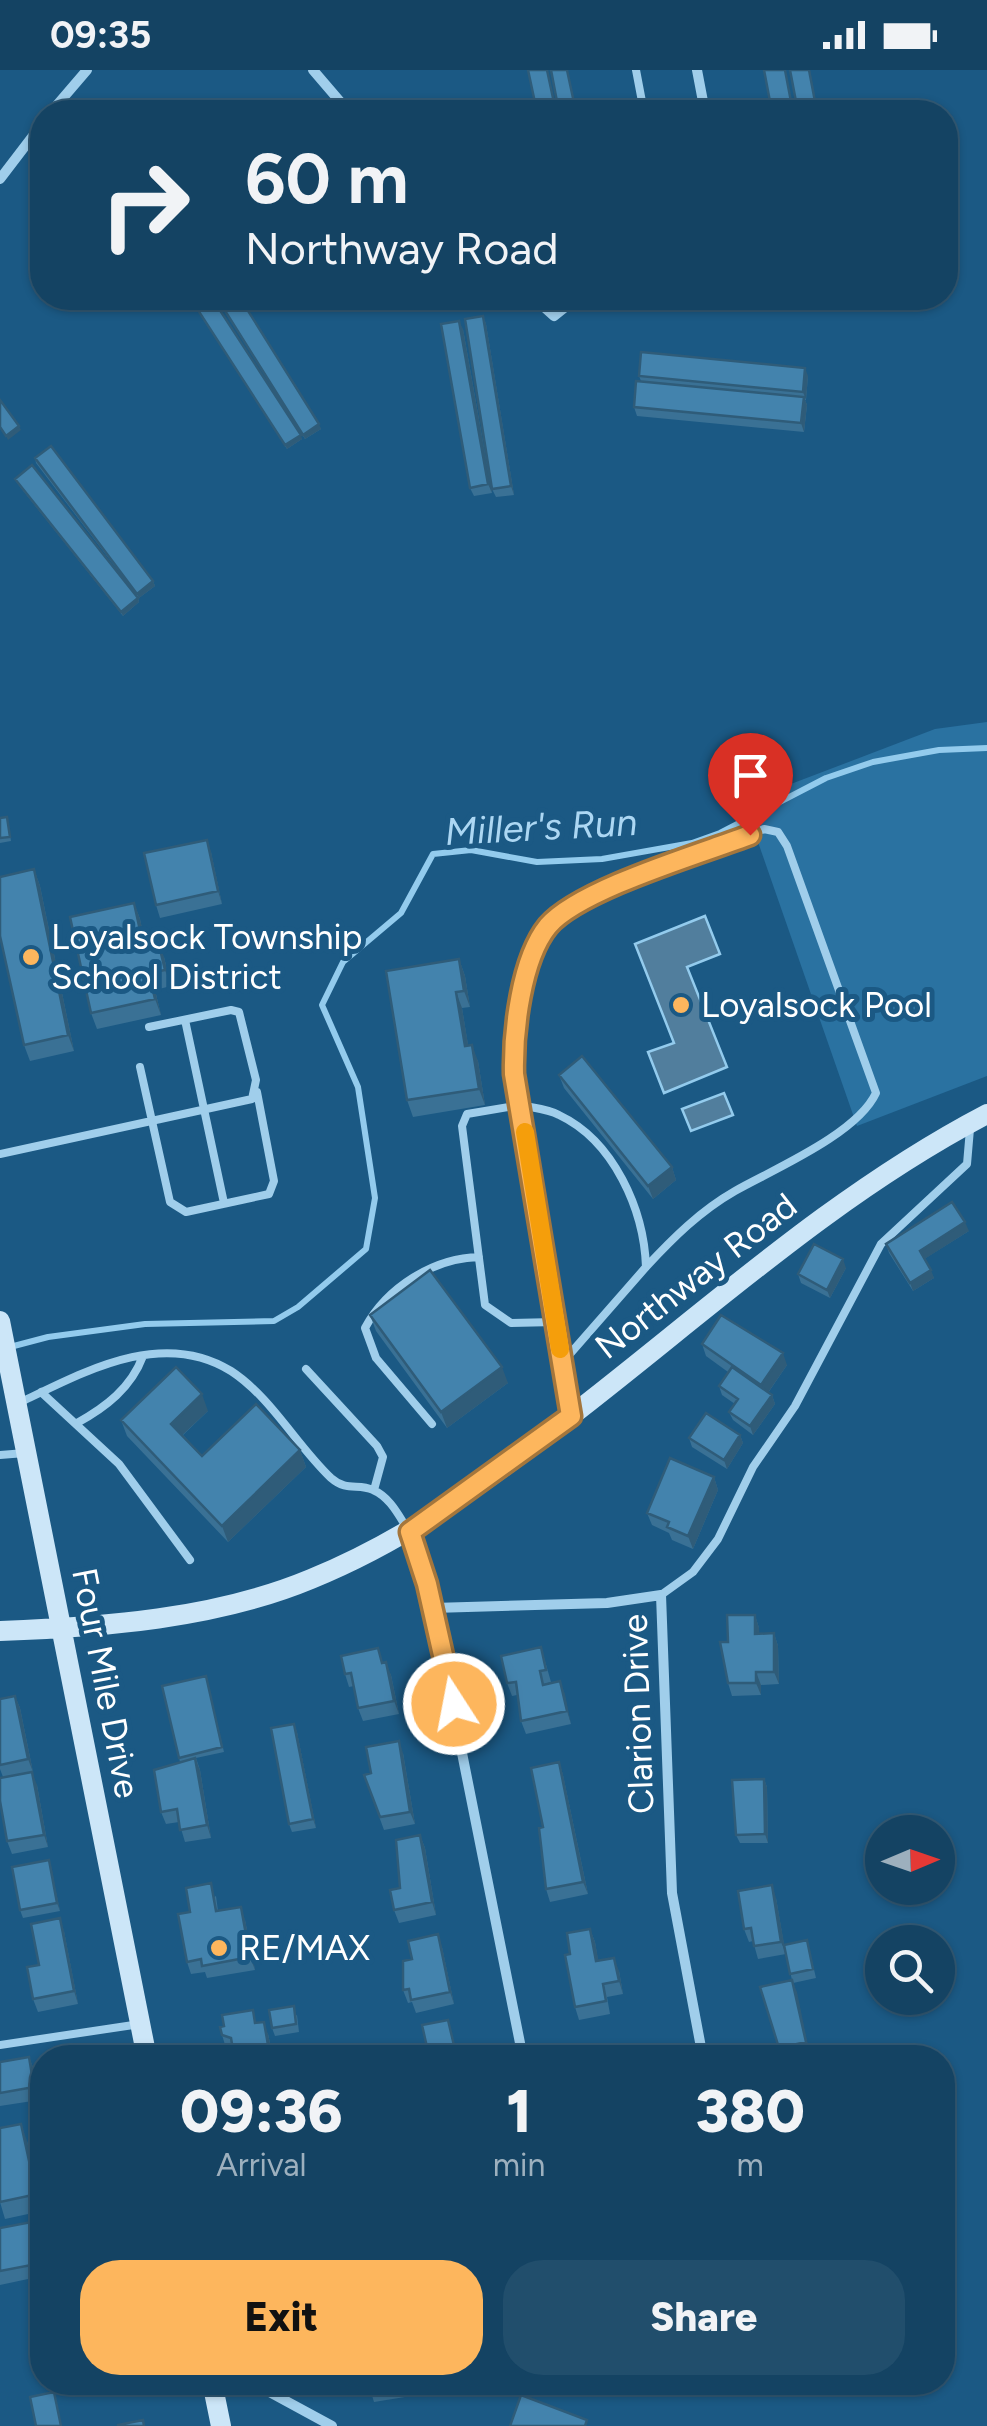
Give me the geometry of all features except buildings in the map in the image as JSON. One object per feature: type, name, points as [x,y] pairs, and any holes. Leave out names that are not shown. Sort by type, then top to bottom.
[{"type":"street","points":[[61,100],[87,70]]},
{"type":"street","points":[[313,70],[339,100]]},
{"type":"street","points":[[698,70],[703,100]]},
{"type":"street","points":[[0,179],[30,140]]},
{"type":"street","name":"Northway Road","points":[[0,1631],[64,1628],[200,1611],[259,1597],[308,1581],[410,1532],[571,1416],[835,1207],[979,1119]]},
{"type":"street","name":"Four Mile Drive","points":[[1,1324],[10,1385],[64,1628],[144,2045]]},
{"type":"street","points":[[410,1532],[433,1608],[519,2045]]},
{"type":"street","name":"Clarion Drive","points":[[433,1608],[607,1604],[661,1595],[672,1893],[701,2045]]},
{"type":"street","points":[[215,2395],[221,2426]]},
{"type":"street","points":[[275,2395],[332,2426]]},
{"type":"lane","points":[[636,70],[642,100]]},
{"type":"lane","points":[[562,1363],[686,1225],[845,1127],[871,1104],[876,1094],[778,832],[764,829],[606,888],[572,906],[547,927],[522,992],[516,1021],[514,1074],[520,1105],[556,1322],[562,1363],[571,1416]]},
{"type":"lane","points":[[140,1066],[170,1202],[186,1212],[269,1194],[274,1181],[239,1012],[231,1010],[149,1028]]},
{"type":"lane","points":[[186,1020],[224,1204]]},
{"type":"lane","points":[[0,1154],[252,1099],[256,1092]]},
{"type":"lane","points":[[556,1322],[511,1323],[498,1319],[485,1305],[462,1126],[467,1114],[520,1105],[558,1114],[601,1151],[629,1191],[645,1240],[646,1267]]},
{"type":"lane","points":[[661,1595],[693,1572],[718,1539],[753,1466],[795,1406],[881,1244],[966,1164],[979,1119]]},
{"type":"lane","points":[[432,1424],[376,1358],[365,1328],[403,1286],[433,1264],[479,1257]]},
{"type":"lane","points":[[41,1392],[88,1368],[143,1356],[196,1355],[233,1372],[329,1476],[354,1490],[374,1490],[387,1498],[410,1532]]},
{"type":"lane","points":[[77,1423],[107,1406],[139,1368],[143,1356]]},
{"type":"lane","points":[[306,1370],[377,1446],[383,1458],[374,1490]]},
{"type":"lane","points":[[10,1385],[41,1392],[77,1423],[119,1464],[190,1560]]},
{"type":"lane","points":[[0,1456],[26,1453]]},
{"type":"lane","points":[[0,2045],[140,2024]]},
{"type":"shaded area","points":[[987,722],[987,1076],[857,1126],[744,802],[935,729]]},
{"type":"shaded area","name":"Loyalsock Pool","points":[[705,916],[720,954],[687,967],[727,1067],[664,1093],[648,1052],[674,1043],[635,944]]},
{"type":"shaded area","points":[[724,1093],[733,1115],[691,1131],[682,1109]]},
{"type":"waterway","name":"Miller's Run","points":[[10,1347],[48,1337],[145,1324],[274,1321],[298,1307],[366,1249],[375,1198],[358,1087],[322,1005],[343,962],[401,913],[433,854],[471,850],[537,862],[602,859],[692,843],[720,833],[826,778],[873,762],[939,750],[987,748]]},
{"type":"slow traffic","points":[[525,1132],[560,1349]]},
{"type":"place","name":"Loyalsock Township School District","points":[[31,957]]},
{"type":"place","name":"Loyalsock Pool","points":[[681,1005]]},
{"type":"place","name":"RE/MAX","points":[[219,1948]]},
{"type":"route","points":[[454,1704],[421,1560],[410,1532],[461,1499],[571,1416],[514,1074],[513,1049],[522,992],[547,927],[572,906],[606,888],[750,835]]}]
